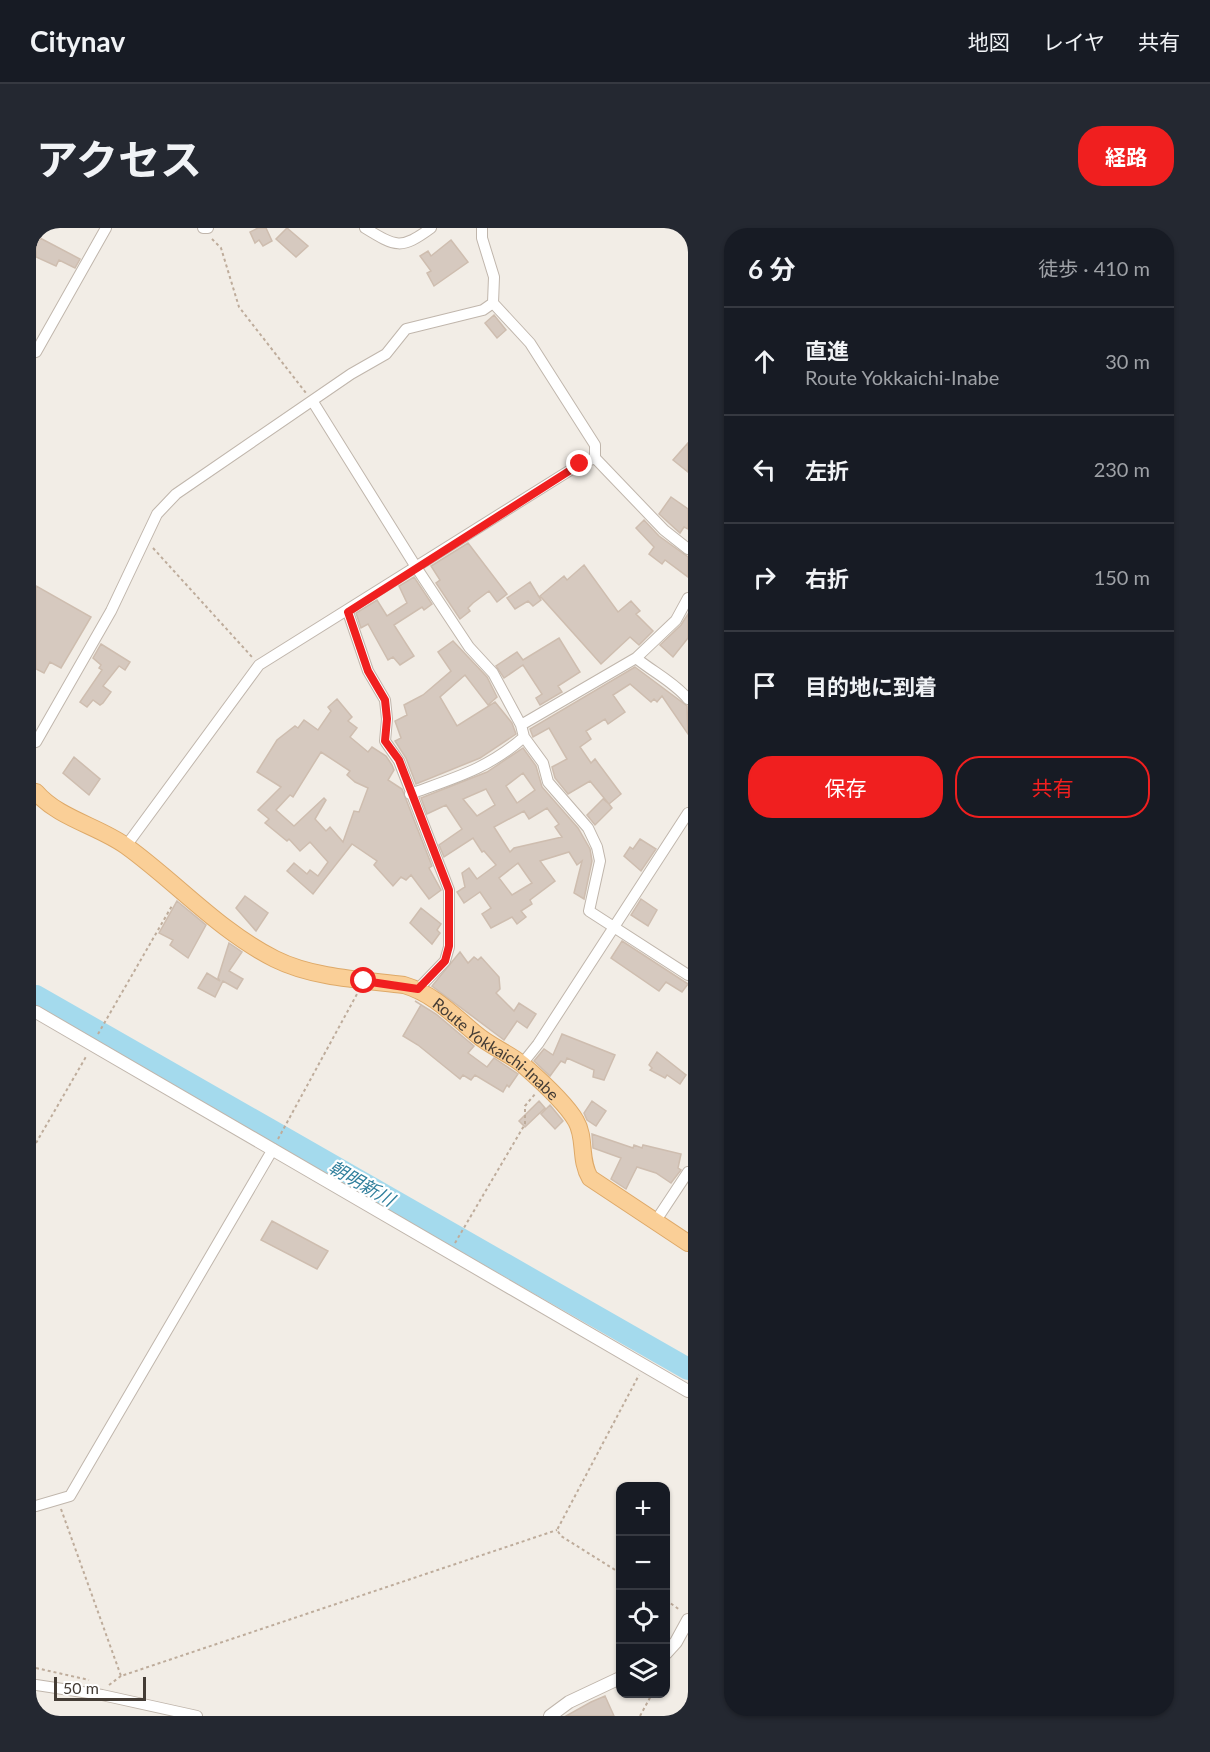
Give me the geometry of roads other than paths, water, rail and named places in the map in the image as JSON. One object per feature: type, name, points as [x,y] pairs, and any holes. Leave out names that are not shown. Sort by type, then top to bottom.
[{"type":"main road","name":"Route Yokkaichi-Inabe","points":[[36,792],[56,809],[95,827],[126,846],[222,925],[276,960],[313,971],[418,989],[440,1003],[477,1036],[522,1064],[570,1111],[578,1123],[584,1168],[590,1178],[688,1244]]},
{"type":"street","points":[[36,352],[106,228]]},
{"type":"street","points":[[365,228],[385,240],[398,244],[411,242],[431,228]]},
{"type":"street","points":[[482,228],[482,238],[494,277],[493,303],[530,343],[595,445],[595,458],[664,530],[688,549]]},
{"type":"street","points":[[36,742],[111,611],[157,514],[176,494],[351,374],[386,354],[406,329],[483,310],[493,303]]},
{"type":"street","points":[[313,402],[416,567],[469,646],[493,673],[521,725],[524,737],[543,763],[548,782],[588,828],[597,847],[600,861],[589,911],[688,975]]},
{"type":"street","points":[[126,846],[260,665],[348,612],[580,464],[595,458]]},
{"type":"street","points":[[521,725],[636,658],[676,620],[688,598]]},
{"type":"street","points":[[348,612],[368,671],[385,700],[387,719],[385,741],[399,760],[410,794],[449,890],[449,946],[445,961],[418,989]]},
{"type":"street","points":[[636,658],[680,690],[688,699]]},
{"type":"street","points":[[410,794],[484,766],[502,756],[524,737]]},
{"type":"street","points":[[522,1064],[538,1044],[688,813]]},
{"type":"street","points":[[36,1012],[93,1041],[275,1144],[688,1391]]},
{"type":"street","points":[[36,1506],[70,1496],[275,1144]]},
{"type":"street","points":[[655,1222],[688,1172]]},
{"type":"street","points":[[670,1649],[688,1620]]},
{"type":"street","points":[[550,1716],[569,1702],[616,1680]]},
{"type":"street","points":[[36,1685],[102,1695],[197,1716]]},
{"type":"waterway","name":"朝明新川","points":[[36,996],[688,1369]]}]
